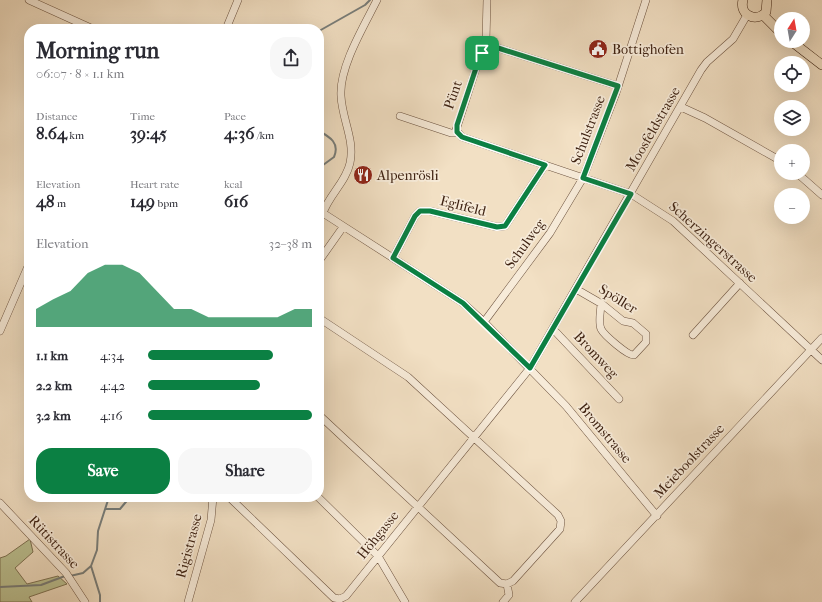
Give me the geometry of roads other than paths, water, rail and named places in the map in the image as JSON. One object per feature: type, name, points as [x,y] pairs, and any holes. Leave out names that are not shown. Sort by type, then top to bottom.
[{"type":"main road","points":[[743,0],[743,9],[747,15],[754,18],[763,15],[768,8],[767,0]]},
{"type":"main road","points":[[763,15],[774,26]]},
{"type":"main road","points":[[801,48],[822,65]]},
{"type":"street","points":[[29,0],[82,24]]},
{"type":"street","points":[[228,24],[238,0]]},
{"type":"street","points":[[324,208],[344,178],[350,164],[351,144],[342,103],[341,89],[358,38],[377,0]]},
{"type":"street","points":[[487,0],[486,40],[488,47],[495,47],[618,86]]},
{"type":"street","name":"Schulstrasse","points":[[583,178],[618,86],[646,0]]},
{"type":"street","name":"Moosfeldstrasse","points":[[530,368],[704,66],[730,42],[747,15]]},
{"type":"street","name":"Pünt","points":[[488,47],[480,56],[457,125],[457,132],[462,137],[583,178]]},
{"type":"street","points":[[681,107],[705,118],[774,157]]},
{"type":"street","points":[[400,116],[451,133],[457,132]]},
{"type":"street","name":"Eglifeld","points":[[393,258],[415,216],[420,211],[430,211],[497,227],[505,226],[545,165]]},
{"type":"street","name":"Scherzingerstrasse","points":[[583,178],[631,194],[673,221],[822,360]]},
{"type":"street","name":"Schulweg","points":[[484,322],[550,233],[583,178]]},
{"type":"street","points":[[805,180],[822,195]]},
{"type":"street","name":"Bromstrasse","points":[[324,215],[463,303],[484,322],[566,406],[657,516]]},
{"type":"street","points":[[324,255],[343,227]]},
{"type":"street","points":[[0,331],[24,276]]},
{"type":"street","points":[[693,335],[740,282]]},
{"type":"street","name":"Spöller","points":[[576,289],[601,303],[624,321],[633,323],[646,334],[646,342],[637,353],[632,356],[628,355],[601,329],[601,303]]},
{"type":"street","points":[[324,321],[408,377],[558,515],[561,521],[558,532],[513,581],[507,584],[496,580],[324,420]]},
{"type":"street","name":"Bromweg","points":[[553,329],[619,399]]},
{"type":"street","name":"Meieboolstrasse","points":[[575,602],[822,338]]},
{"type":"street","name":"Höhgasse","points":[[234,502],[334,598],[340,599],[346,596],[530,368]]},
{"type":"street","name":"Rigistrasse","points":[[188,602],[211,520],[213,502]]},
{"type":"street","points":[[323,502],[378,556],[406,602]]},
{"type":"street","name":"Rütistrasse","points":[[0,503],[68,576],[85,602]]},
{"type":"street","points":[[503,602],[509,595],[507,584]]},
{"type":"waterway","points":[[324,28],[365,5],[370,0]]},
{"type":"waterway","points":[[324,134],[333,141],[336,148],[334,157],[324,164]]},
{"type":"waterway","points":[[100,602],[100,595],[91,566],[97,550],[98,531],[107,502]]},
{"type":"waterway","points":[[106,509],[120,509],[126,502]]},
{"type":"waterway","points":[[70,576],[83,573],[91,566]]},
{"type":"waterway","points":[[0,587],[41,585],[65,576]]},
{"type":"place","name":"Bottighofen","points":[[598,49]]},
{"type":"place","name":"Alpenrösli","points":[[363,175]]}]
